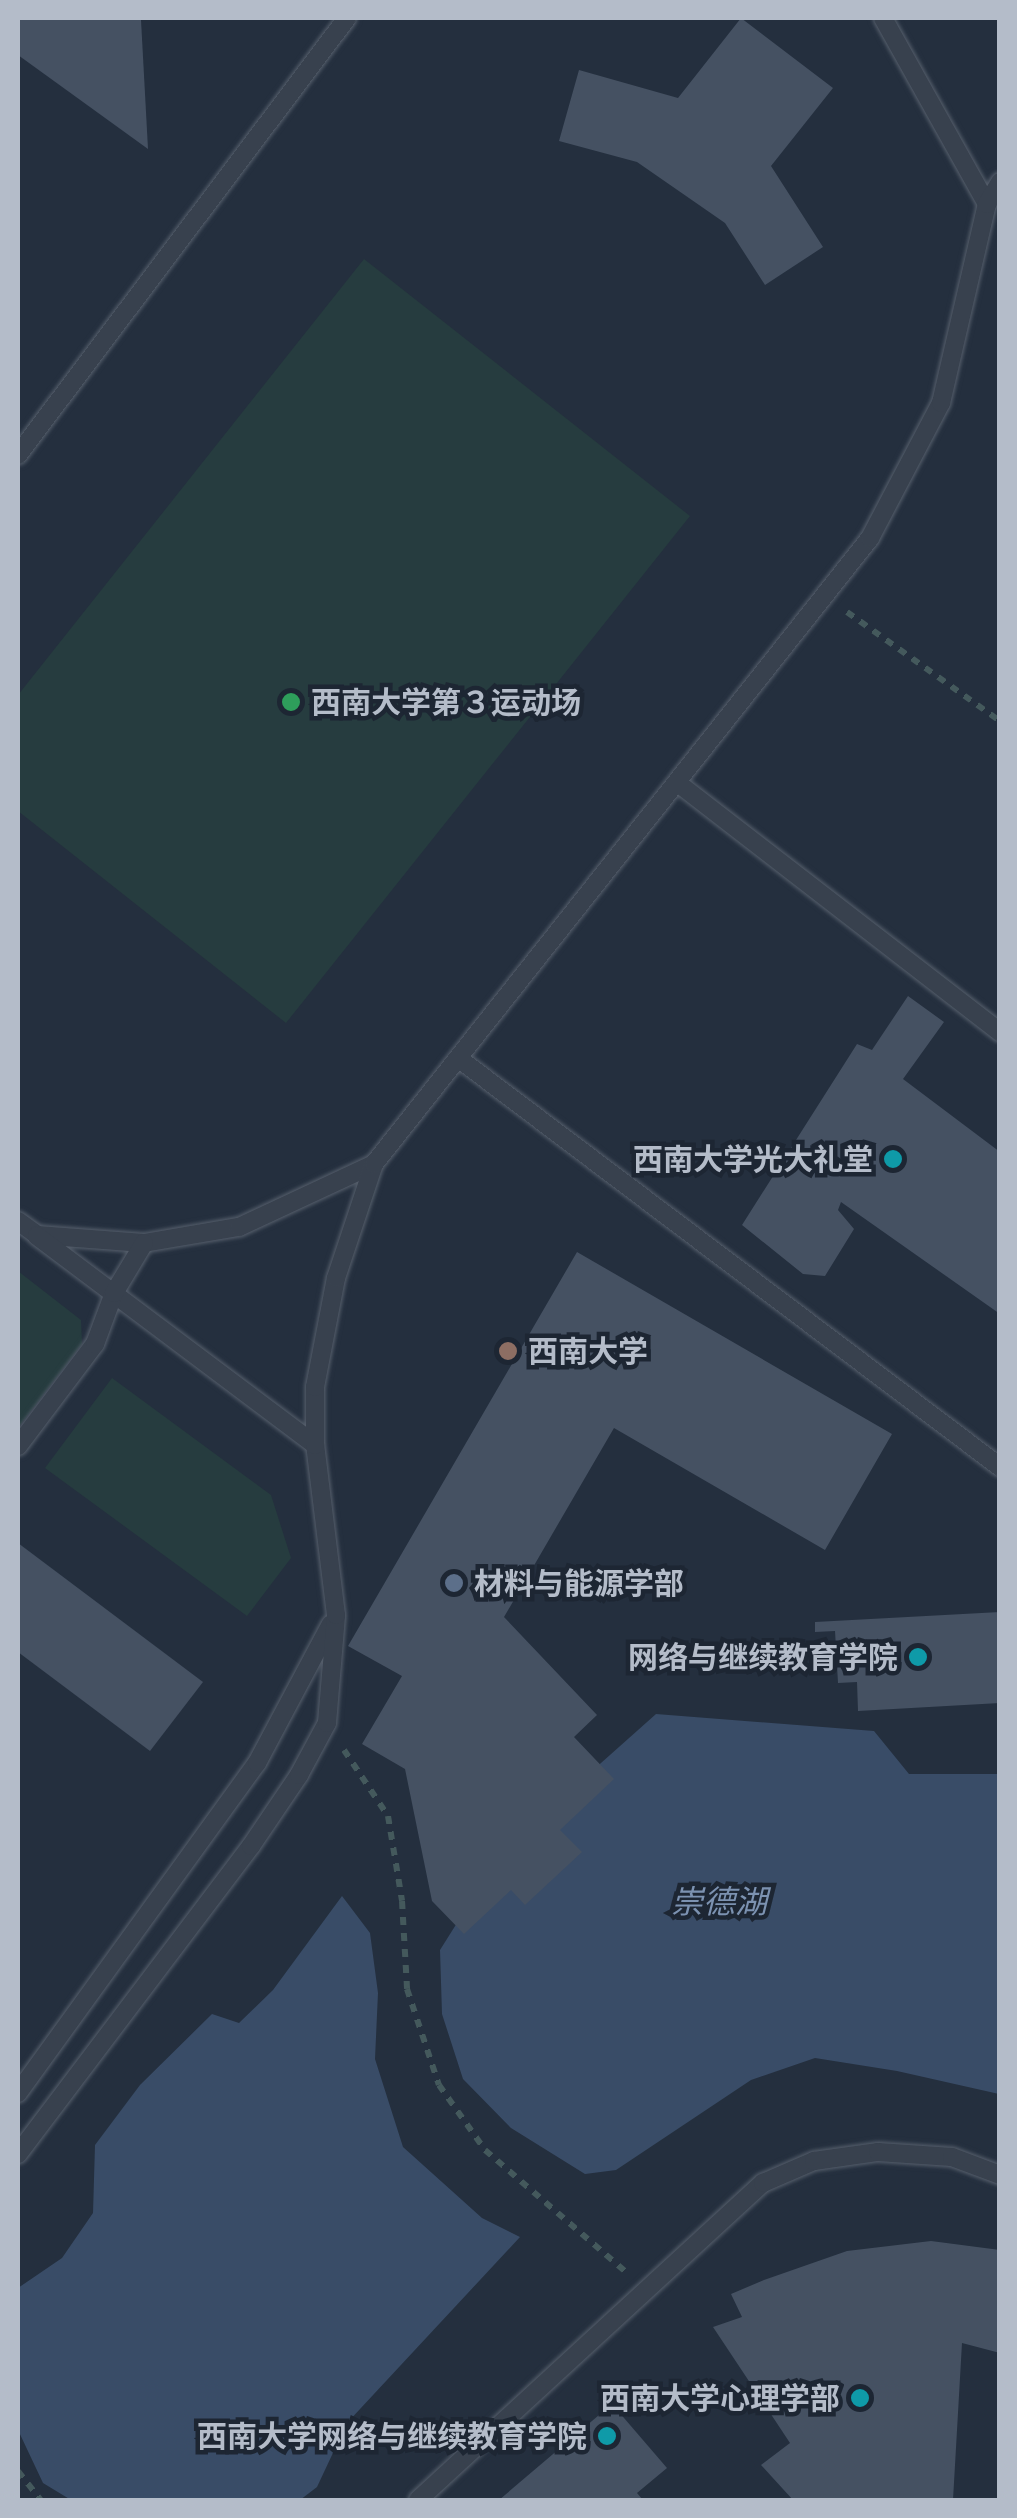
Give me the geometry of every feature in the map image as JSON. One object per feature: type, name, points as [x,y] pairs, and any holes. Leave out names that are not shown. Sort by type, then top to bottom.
[{"type":"lane","points":[[18,455],[347,18]]},
{"type":"lane","points":[[883,18],[987,204]]},
{"type":"lane","points":[[18,2154],[251,1846],[300,1775],[327,1724],[336,1615],[316,1446],[314,1387],[336,1278],[374,1164],[679,784],[870,538],[941,403],[987,204],[1000,182]]},
{"type":"lane","points":[[679,784],[1000,1032]]},
{"type":"lane","points":[[458,1058],[1000,1467]]},
{"type":"lane","points":[[37,1236],[144,1243],[239,1227],[374,1164]]},
{"type":"lane","points":[[18,1221],[316,1446]]},
{"type":"lane","points":[[18,1446],[95,1344],[114,1294],[144,1243]]},
{"type":"lane","points":[[18,2093],[257,1763],[336,1615]]},
{"type":"lane","points":[[418,2500],[764,2183],[814,2161],[878,2152],[952,2156],[1000,2176]]},
{"type":"path","points":[[826,597],[1000,721]]},
{"type":"path","points":[[327,1724],[388,1816],[402,1901],[407,1990],[439,2085],[485,2150],[646,2290]]},
{"type":"path","points":[[18,2471],[41,2500]]},
{"type":"green space","points":[[364,259],[690,516],[286,1023],[18,811],[18,695]]},
{"type":"green space","points":[[18,1271],[81,1320],[82,1344],[18,1428]]},
{"type":"green space","points":[[112,1378],[271,1495],[291,1558],[247,1616],[45,1468]]},
{"type":"water","name":"崇德湖","points":[[656,1714],[874,1731],[909,1774],[999,1774],[999,2094],[815,2058],[751,2080],[616,2170],[585,2174],[511,2128],[463,2079],[442,2014],[440,1950],[479,1888],[546,1812]]},
{"type":"water","points":[[342,1896],[370,1933],[378,1993],[375,2059],[403,2147],[482,2218],[520,2237],[347,2423],[317,2487],[300,2500],[71,2500],[43,2483],[18,2430],[18,2288],[62,2258],[93,2213],[95,2145],[140,2085],[212,2014],[239,2023],[273,1990]]},
{"type":"building","points":[[18,18],[141,20],[148,149],[18,55]]},
{"type":"building","points":[[741,18],[833,88],[771,166],[823,247],[765,285],[725,223],[637,162],[559,141],[579,70],[678,98]]},
{"type":"building","name":"西南大学光大礼堂","points":[[908,996],[944,1022],[903,1079],[1000,1152],[1000,1314],[841,1202],[838,1210],[854,1229],[825,1276],[803,1274],[742,1225],[857,1044],[872,1050]]},
{"type":"building","name":"材料与能源学部","points":[[577,1252],[892,1434],[825,1550],[614,1428],[504,1617],[597,1715],[574,1737],[614,1779],[560,1830],[582,1852],[525,1905],[511,1890],[464,1934],[432,1901],[405,1769],[362,1744],[402,1676],[348,1646]]},
{"type":"building","points":[[18,1543],[203,1682],[150,1751],[18,1652]]},
{"type":"building","name":"网络与继续教育学院","points":[[1000,1612],[1000,1703],[858,1711],[857,1682],[838,1683],[835,1631],[815,1632],[815,1622]]},
{"type":"building","name":"西南大学心理学部","points":[[931,2241],[1000,2250],[1000,2353],[962,2343],[953,2500],[793,2500],[761,2465],[790,2443],[713,2327],[742,2317],[731,2294],[764,2280],[847,2251]]},
{"type":"building","name":"西南大学网络与继续教育学院","points":[[612,2404],[667,2468],[637,2493],[643,2500],[499,2500]]},
{"type":"place","name":"西南大学第３运动场","points":[[291,702]]},
{"type":"place","name":"西南大学光大礼堂","points":[[893,1159]]},
{"type":"place","name":"西南大学","points":[[508,1351]]},
{"type":"place","name":"材料与能源学部","points":[[454,1583]]},
{"type":"place","name":"网络与继续教育学院","points":[[918,1657]]},
{"type":"place","name":"西南大学心理学部","points":[[860,2398]]},
{"type":"place","name":"西南大学网络与继续教育学院","points":[[607,2436]]}]
